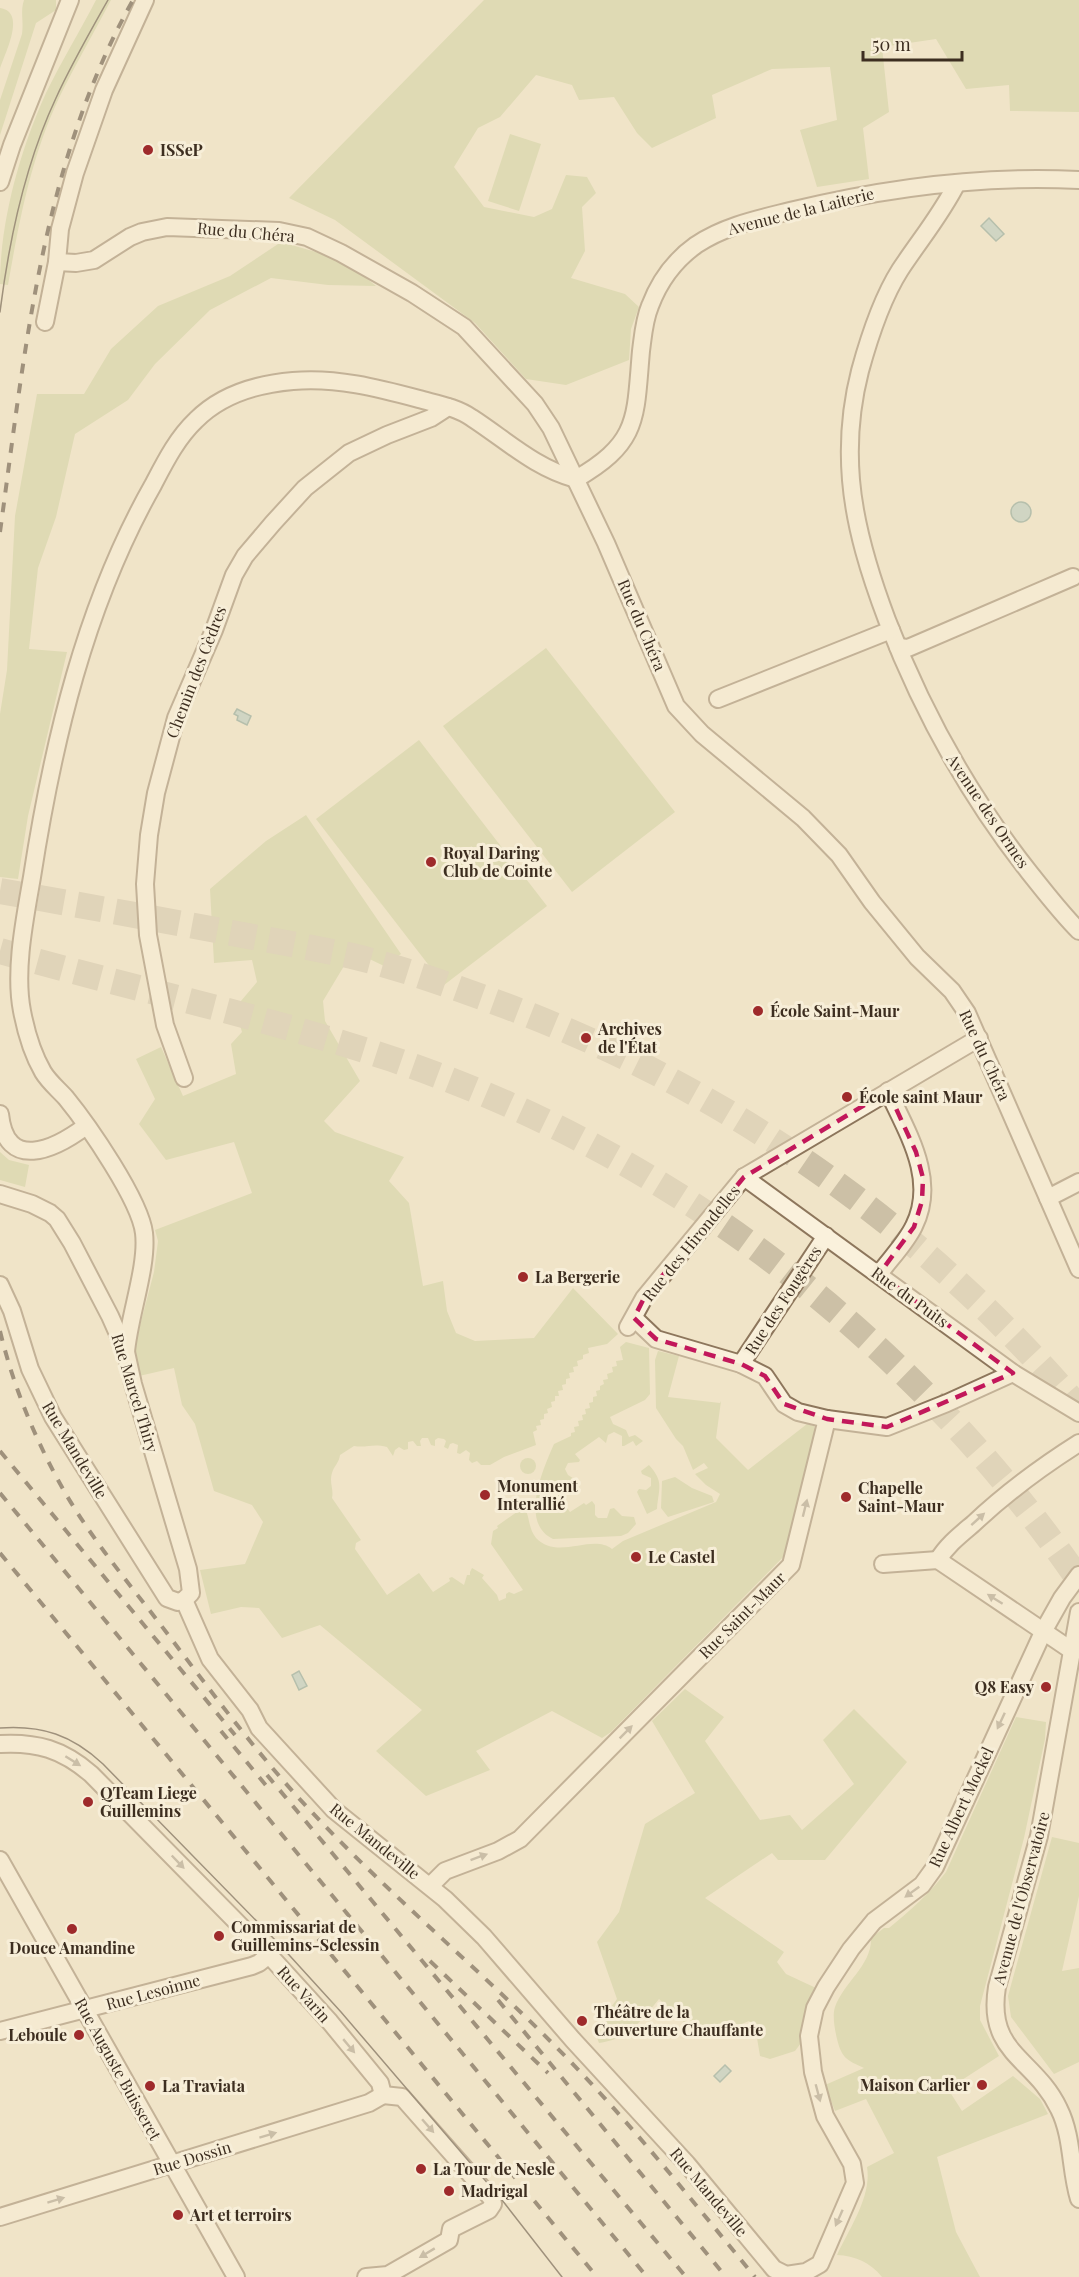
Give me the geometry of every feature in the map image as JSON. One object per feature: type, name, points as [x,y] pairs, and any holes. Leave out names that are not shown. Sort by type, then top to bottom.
[{"type":"street","points":[[45,322],[57,262],[60,229],[87,136],[119,54],[146,0]]},
{"type":"street","points":[[0,182],[65,4]]},
{"type":"street","name":"Avenue de la Laiterie","points":[[576,479],[610,456],[623,443],[629,432],[637,407],[643,336],[649,309],[669,272],[694,246],[719,232],[738,225],[882,191],[957,183],[1079,180]]},
{"type":"street","name":"Avenue des Ormes","points":[[957,183],[949,200],[899,272],[864,357],[854,405],[850,443],[851,483],[868,567],[910,678],[974,795],[1014,854],[1079,931]]},
{"type":"street","name":"Rue du Chéra","points":[[57,262],[76,263],[94,260],[130,237],[167,227],[279,231],[296,234],[323,244],[412,292],[464,327],[536,404],[551,428],[606,543],[676,706],[702,734],[803,819],[839,855],[897,933],[917,957],[952,991],[967,1013],[1079,1269]]},
{"type":"street","points":[[126,1352],[128,1329],[145,1245],[143,1225],[114,1166],[68,1100],[45,1075],[30,1043],[21,1001],[22,949],[35,857],[65,712],[102,592],[129,528],[189,427],[210,408],[227,397],[242,391],[290,381],[334,381],[383,390],[448,407],[472,418],[524,455],[553,471],[576,479]]},
{"type":"street","name":"Chemin des Cèdres","points":[[184,1078],[165,1025],[148,935],[145,884],[149,835],[156,793],[176,718],[214,630],[234,574],[245,556],[273,523],[304,488],[349,453],[431,418],[448,407]]},
{"type":"street","points":[[898,647],[908,648],[1073,577]]},
{"type":"street","points":[[718,699],[891,630]]},
{"type":"street","name":"Rue des Hirondelles","points":[[741,1364],[656,1339],[631,1322],[644,1298],[744,1177],[979,1038]]},
{"type":"street","points":[[879,1274],[914,1227],[922,1201],[923,1178],[915,1152],[888,1091]]},
{"type":"street","points":[[0,1114],[4,1135],[8,1141],[14,1146],[31,1151],[59,1144],[86,1126]]},
{"type":"street","name":"Rue du Puits","points":[[744,1177],[1013,1373],[1079,1413]]},
{"type":"street","points":[[1048,1198],[1079,1182]]},
{"type":"street","name":"Rue Marcel Thiry","points":[[0,1194],[32,1204],[50,1213],[57,1220],[99,1295],[126,1352],[133,1384],[188,1569],[191,1593],[184,1600]]},
{"type":"street","name":"Rue des Fougères","points":[[741,1364],[826,1236]]},
{"type":"street","name":"Rue Mandeville","points":[[0,1285],[12,1311],[33,1377],[53,1417],[166,1598],[178,1602],[184,1600],[210,1659],[250,1710],[259,1728],[334,1810],[430,1886],[483,1936],[573,2040],[687,2164],[774,2269],[783,2275],[799,2273]]},
{"type":"street","points":[[741,1364],[765,1376],[784,1404],[798,1412],[828,1419],[887,1427],[1013,1373]]},
{"type":"street","name":"Rue Saint-Maur","points":[[430,1886],[452,1867],[498,1851],[520,1839],[791,1565],[828,1419]]},
{"type":"street","points":[[938,1560],[944,1549],[989,1509],[1030,1475],[1079,1443]]},
{"type":"street","points":[[883,1564],[938,1560],[951,1571],[1044,1630],[1071,1650]]},
{"type":"street","name":"Rue Albert Mockel","points":[[799,2273],[812,2270],[819,2264],[855,2183],[852,2164],[825,2116],[813,2072],[809,2036],[815,2008],[851,1949],[874,1921],[922,1885],[934,1867],[1044,1630],[1062,1598],[1079,1575]]},
{"type":"street","name":"Avenue de l'Observatoire","points":[[1079,1612],[1046,1802],[1020,1911],[997,1987],[995,2010],[1001,2037],[1046,2086],[1060,2111],[1079,2199]]},
{"type":"street","name":"Rue Varin","points":[[0,1744],[37,1744],[80,1764],[268,1955],[330,2022],[380,2083],[383,2095]]},
{"type":"street","name":"Rue Auguste Buisseret","points":[[0,1860],[236,2277]]},
{"type":"street","name":"Rue Lesoinne","points":[[0,2031],[252,1966],[260,1963],[268,1955]]},
{"type":"street","points":[[366,2277],[388,2275],[417,2259],[449,2240],[451,2229],[489,2210],[493,2204],[492,2199],[402,2097],[383,2095]]},
{"type":"street","name":"Rue Dossin","points":[[0,2217],[369,2103],[383,2095]]},
{"type":"highlighted area","points":[[888,1091],[916,1152],[923,1178],[922,1201],[914,1227],[879,1274],[1013,1373],[887,1427],[827,1419],[784,1404],[765,1376],[741,1364],[656,1339],[634,1318],[644,1298],[744,1177]]},
{"type":"green space","points":[[24,0],[56,0],[56,10],[36,23],[0,135],[0,100],[22,34]]},
{"type":"green space","points":[[96,0],[111,0],[49,120],[27,190],[8,285],[0,284],[8,211],[28,138],[46,93]]},
{"type":"green space","points":[[484,0],[1079,0],[1079,112],[1010,111],[1009,85],[966,89],[936,39],[882,47],[889,112],[863,128],[869,179],[817,187],[800,130],[837,120],[830,67],[772,69],[712,95],[716,118],[652,148],[637,133],[614,97],[579,100],[572,85],[536,75],[500,117],[478,128],[454,167],[484,207],[534,217],[552,209],[566,175],[587,177],[596,193],[582,207],[585,251],[571,278],[625,294],[639,307],[631,329],[629,360],[566,385],[526,379],[475,323],[335,220],[289,198]]},
{"type":"green space","points":[[0,8],[8,11],[13,25],[0,69]]},
{"type":"green space","points":[[510,134],[541,144],[519,211],[488,201]]},
{"type":"green space","points":[[281,242],[344,260],[376,286],[328,285],[271,278],[210,310],[155,364],[128,400],[75,434],[56,517],[38,568],[29,649],[67,652],[28,816],[18,879],[0,877],[0,714],[7,670],[15,516],[37,394],[84,394],[111,349],[158,306],[230,276]]},
{"type":"green space","name":"Royal Daring Club de Cointe","points":[[546,648],[675,812],[572,892],[443,726]]},
{"type":"green space","name":"Royal Daring Club de Cointe","points":[[419,740],[547,906],[444,985],[316,819]]},
{"type":"green space","points":[[306,815],[401,954],[384,966],[353,951],[323,1001],[325,1021],[360,1081],[324,1121],[335,1132],[404,1157],[389,1181],[409,1203],[423,1286],[443,1281],[447,1311],[456,1333],[475,1341],[534,1338],[573,1288],[618,1334],[607,1344],[588,1348],[589,1353],[577,1361],[578,1366],[573,1367],[574,1372],[569,1373],[570,1378],[566,1379],[566,1384],[562,1385],[563,1390],[558,1391],[559,1396],[555,1396],[555,1401],[551,1402],[552,1407],[547,1409],[548,1413],[544,1414],[544,1419],[540,1420],[541,1425],[536,1426],[537,1430],[533,1432],[536,1445],[490,1465],[481,1465],[477,1461],[472,1463],[469,1460],[470,1453],[466,1450],[460,1454],[457,1453],[458,1445],[450,1444],[448,1449],[444,1447],[446,1441],[438,1438],[435,1440],[435,1446],[431,1445],[428,1438],[422,1438],[421,1446],[417,1446],[413,1441],[408,1442],[408,1449],[404,1450],[399,1447],[393,1456],[387,1447],[377,1445],[354,1446],[340,1455],[331,1477],[332,1498],[361,1540],[356,1543],[355,1549],[387,1595],[419,1573],[433,1592],[450,1581],[449,1578],[452,1577],[464,1585],[472,1568],[484,1575],[482,1578],[497,1595],[499,1601],[506,1598],[509,1592],[514,1594],[523,1590],[491,1544],[493,1531],[498,1528],[497,1526],[524,1507],[533,1534],[545,1544],[564,1547],[595,1544],[612,1549],[623,1541],[716,1502],[720,1494],[695,1474],[708,1468],[704,1463],[693,1470],[683,1446],[656,1408],[655,1360],[658,1351],[679,1356],[668,1397],[720,1403],[721,1401],[716,1438],[748,1470],[807,1424],[814,1426],[817,1437],[790,1550],[611,1732],[602,1738],[552,1711],[476,1751],[490,1770],[426,1796],[376,1751],[422,1710],[320,1625],[282,1638],[259,1608],[241,1607],[211,1614],[200,1570],[245,1564],[263,1522],[252,1505],[214,1491],[195,1424],[182,1405],[174,1368],[139,1376],[133,1352],[154,1272],[158,1241],[155,1230],[252,1193],[234,1142],[166,1160],[139,1124],[155,1099],[136,1059],[161,1047],[183,1096],[236,1074],[231,1044],[242,1032],[235,1008],[257,982],[252,960],[214,963],[210,889],[266,841]]},
{"type":"green space","points":[[0,1152],[9,1160],[29,1165],[25,1187],[0,1180]]},
{"type":"green space","points":[[626,1342],[649,1348],[650,1394],[645,1400],[610,1417],[613,1424],[626,1430],[629,1437],[635,1435],[643,1441],[636,1446],[633,1441],[622,1446],[622,1436],[614,1432],[608,1435],[606,1443],[599,1437],[575,1454],[579,1462],[568,1463],[565,1469],[568,1475],[579,1482],[561,1499],[570,1512],[592,1501],[595,1505],[595,1515],[598,1518],[607,1518],[610,1509],[614,1508],[622,1516],[634,1517],[636,1524],[628,1533],[621,1536],[553,1539],[543,1531],[537,1521],[535,1509],[544,1467],[554,1444],[575,1432],[574,1427],[579,1426],[578,1421],[583,1420],[582,1415],[586,1414],[585,1409],[590,1408],[589,1403],[593,1402],[593,1397],[597,1396],[596,1391],[600,1390],[600,1386],[604,1384],[603,1380],[608,1379],[607,1374],[613,1372],[612,1367],[617,1366],[616,1361],[623,1360],[620,1347]]},
{"type":"green space","points":[[528,1458],[536,1466],[528,1474],[520,1466]]},
{"type":"green space","points":[[649,1465],[659,1481],[659,1490],[657,1509],[647,1514],[637,1492],[639,1489],[646,1490],[651,1486],[651,1478],[642,1474],[641,1471]]},
{"type":"green space","points":[[675,1477],[692,1488],[712,1496],[714,1502],[668,1517],[661,1508],[662,1481]]},
{"type":"green space","points":[[685,1689],[724,1717],[705,1741],[760,1820],[790,1815],[802,1830],[854,1784],[823,1740],[854,1709],[907,1762],[825,1860],[778,1860],[772,1853],[705,1898],[784,1952],[777,1962],[786,1974],[816,1988],[806,2010],[801,2043],[795,2051],[770,2059],[760,2056],[756,2032],[749,2021],[708,2038],[699,2036],[659,1999],[634,2028],[618,2038],[599,2043],[594,2030],[617,1999],[597,1942],[619,1912],[645,1824],[695,1793],[652,1721]]},
{"type":"green space","points":[[1016,1717],[1046,1722],[1045,1739],[1024,1838],[980,2006],[980,2020],[999,2056],[948,2089],[962,2111],[1013,2076],[1040,2099],[1048,2114],[937,2157],[956,2232],[980,2277],[882,2277],[862,2261],[837,2255],[863,2201],[868,2178],[867,2167],[894,2153],[866,2099],[835,2111],[825,2085],[864,2068],[849,2061],[841,2051],[835,2027],[835,2007],[867,1957],[871,1938],[884,1928],[889,1928],[905,1915],[946,1872]]},
{"type":"green space","points":[[1052,1837],[1079,1843],[1079,1896],[1062,1971],[1079,1968],[1079,2062],[1054,2074],[1011,2017],[1008,1996]]},
{"type":"water","points":[[989,218],[1004,234],[996,241],[981,226]]},
{"type":"water","points":[[1021,502],[1028,505],[1031,512],[1028,519],[1021,522],[1014,519],[1011,512],[1014,505]]},
{"type":"water","points":[[237,709],[251,716],[247,725],[237,720],[238,716],[234,714]]},
{"type":"water","points":[[299,1671],[307,1686],[299,1690],[292,1675]]},
{"type":"water","points":[[725,2065],[731,2071],[720,2082],[714,2076]]},
{"type":"tunnel","points":[[0,891],[369,960],[487,999],[572,1033],[654,1071],[733,1116],[810,1165],[883,1219],[952,1278],[1018,1341],[1079,1408]]},
{"type":"tunnel","points":[[0,951],[295,1029],[392,1059],[494,1098],[593,1146],[688,1201],[777,1264],[862,1334],[941,1410],[1013,1493],[1079,1580]]},
{"type":"tram line","points":[[0,312],[8,257],[35,149],[62,86],[108,0]]},
{"type":"tram line","points":[[0,1728],[29,1728],[56,1734],[80,1746],[103,1764],[280,1945],[341,2012],[502,2200],[562,2277]]},
{"type":"railway","points":[[0,532],[29,327],[58,192],[77,126],[102,62],[133,0]]},
{"type":"railway","points":[[0,1331],[12,1374],[28,1416],[67,1496],[110,1560],[248,1739],[338,1840],[535,2026],[592,2084],[755,2277]]},
{"type":"railway","points":[[0,1451],[235,1735]]},
{"type":"railway","points":[[0,1493],[647,2277]]},
{"type":"railway","points":[[0,1553],[597,2277]]},
{"type":"railway","points":[[221,1731],[269,1789]]},
{"type":"railway","points":[[267,1775],[686,2277]]},
{"type":"railway","points":[[430,1961],[548,2073]]},
{"type":"railway","points":[[498,2000],[726,2277]]},
{"type":"place","name":"ISSeP","points":[[148,150]]},
{"type":"place","name":"Royal Daring Club de Cointe","points":[[431,862]]},
{"type":"place","name":"École Saint-Maur","points":[[758,1011]]},
{"type":"place","name":"Archives de l'État","points":[[586,1038]]},
{"type":"place","name":"École saint Maur","points":[[847,1097]]},
{"type":"place","name":"La Bergerie","points":[[523,1277]]},
{"type":"place","name":"Monument Interallié","points":[[485,1495]]},
{"type":"place","name":"Chapelle Saint-Maur","points":[[846,1497]]},
{"type":"place","name":"Le Castel","points":[[636,1557]]},
{"type":"place","name":"Q8 Easy","points":[[1046,1687]]},
{"type":"place","name":"QTeam Liege Guillemins","points":[[88,1802]]},
{"type":"place","name":"Douce Amandine","points":[[72,1929]]},
{"type":"place","name":"Commissariat de Guillemins-Sclessin","points":[[219,1936]]},
{"type":"place","name":"Théâtre de la Couverture Chauffante","points":[[582,2021]]},
{"type":"place","name":"Leboule","points":[[79,2035]]},
{"type":"place","name":"Maison Carlier","points":[[982,2085]]},
{"type":"place","name":"La Traviata","points":[[150,2086]]},
{"type":"place","name":"La Tour de Nesle","points":[[421,2169]]},
{"type":"place","name":"Madrigal","points":[[449,2191]]},
{"type":"place","name":"Art et terroirs","points":[[178,2215]]}]
